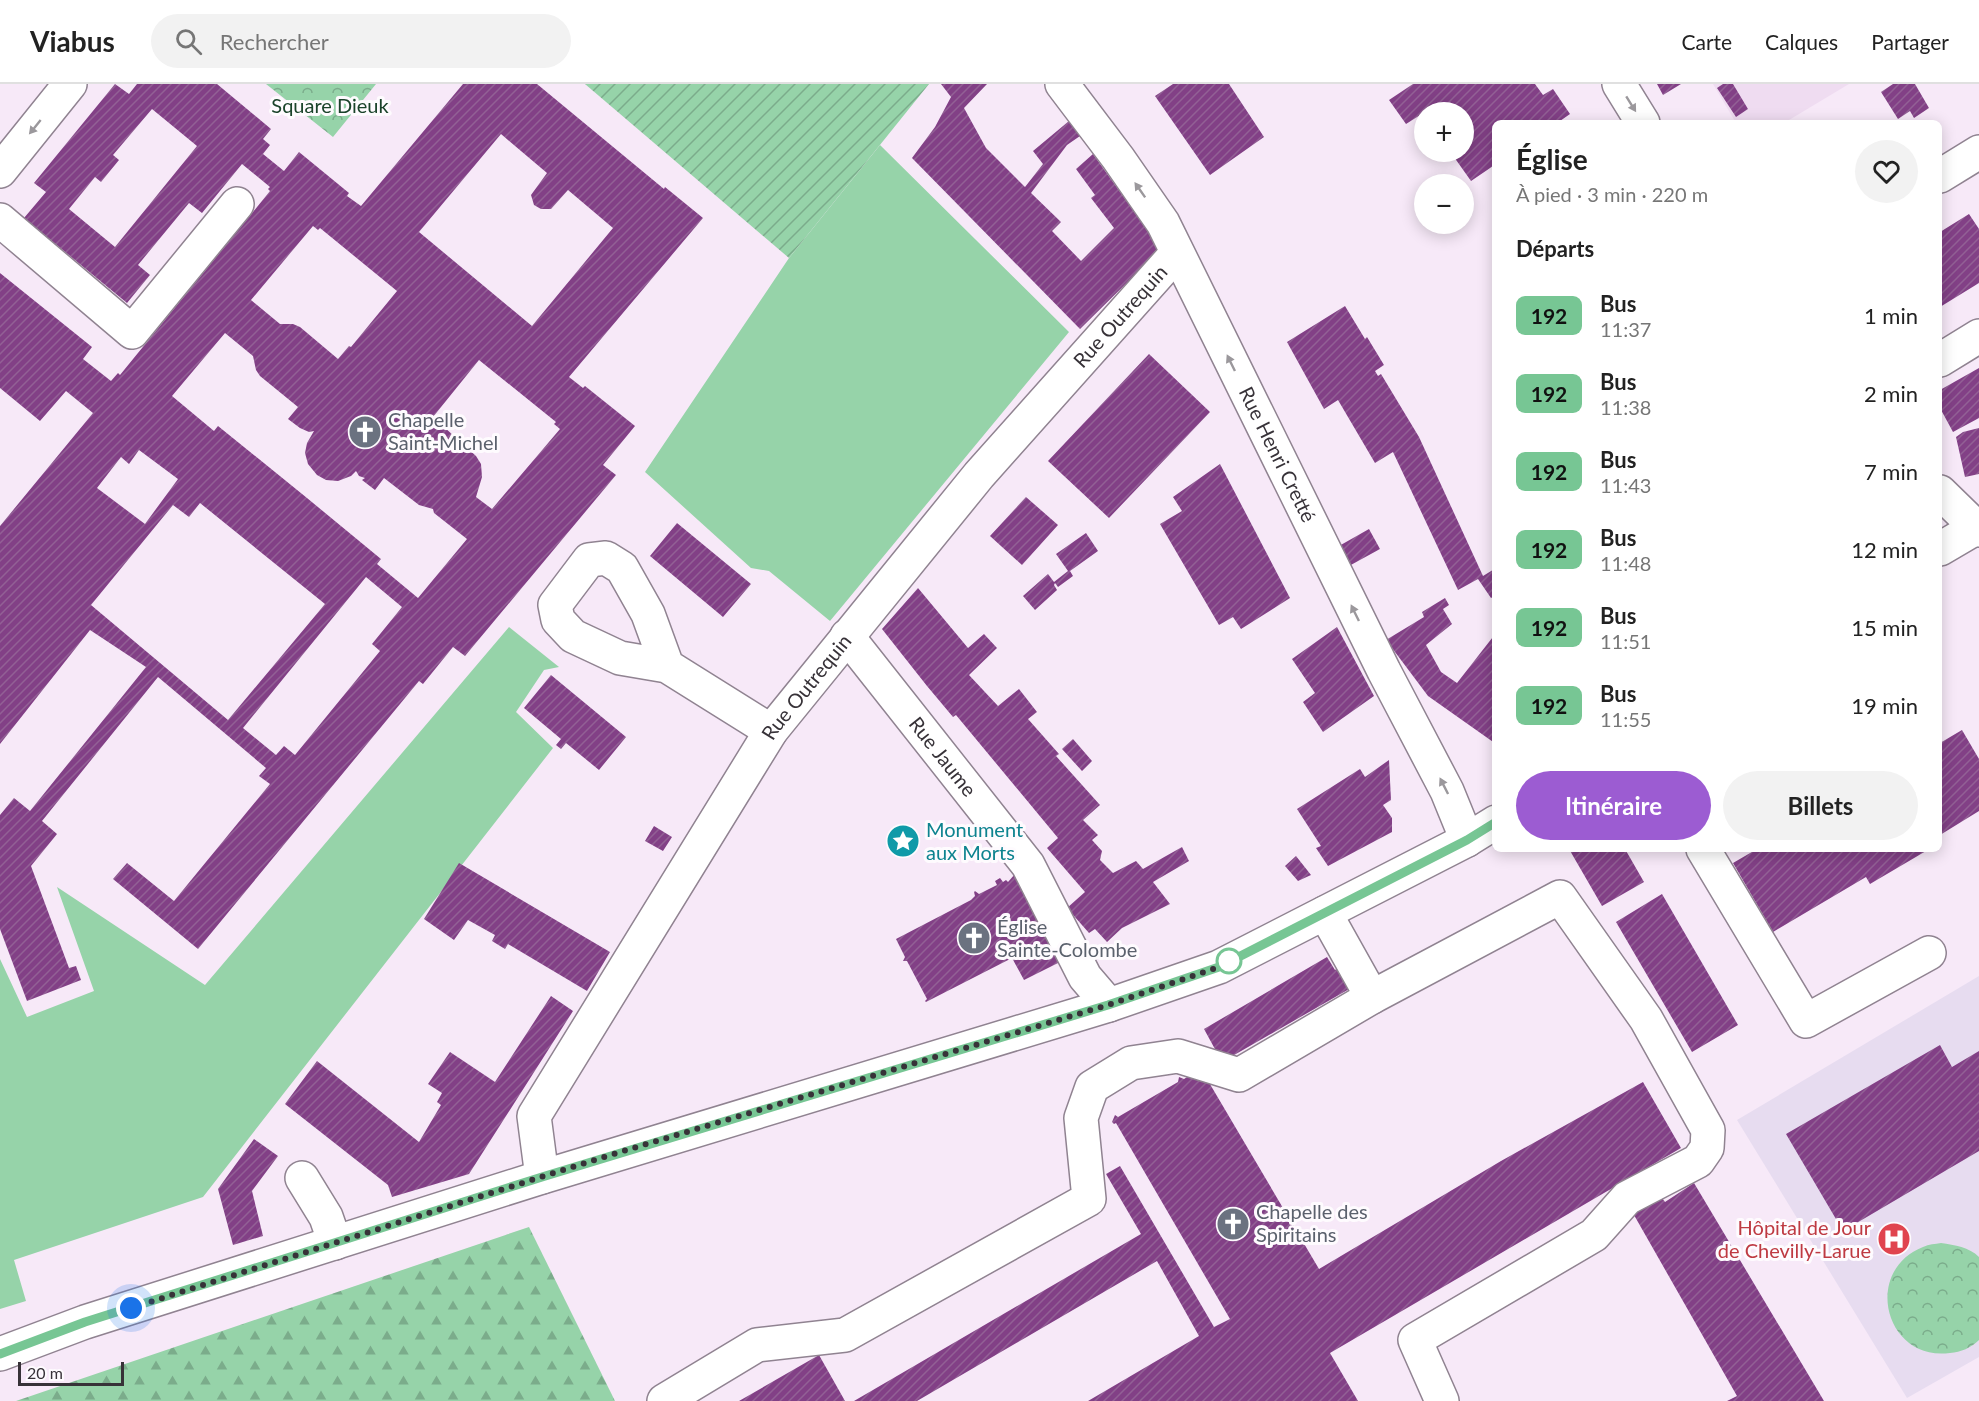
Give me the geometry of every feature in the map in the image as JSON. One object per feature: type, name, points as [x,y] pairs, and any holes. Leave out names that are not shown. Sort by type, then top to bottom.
[{"type":"street","points":[[0,171],[70,84]]},
{"type":"street","name":"Rue Henri Cretté","points":[[1062,84],[1118,158],[1163,223],[1384,671],[1447,791],[1467,840]]},
{"type":"street","points":[[1619,84],[1641,120]]},
{"type":"street","points":[[1942,175],[1979,152]]},
{"type":"street","points":[[0,220],[132,332],[237,204]]},
{"type":"street","name":"Rue Outrequin","points":[[542,1177],[534,1116],[771,731],[979,475],[1176,253]]},
{"type":"street","points":[[1942,359],[1979,336]]},
{"type":"street","points":[[1942,494],[1978,527],[1942,548]]},
{"type":"street","name":"Rue Jaume","points":[[847,636],[1028,865],[1085,978],[1108,1005]]},
{"type":"street","points":[[667,666],[771,731]]},
{"type":"street","points":[[0,1354],[85,1322],[542,1177],[1108,1005],[1219,967],[1467,840],[1492,824]]},
{"type":"street","points":[[1705,852],[1806,1021],[1929,952]]},
{"type":"street","points":[[664,1401],[757,1346],[845,1335],[1089,1199],[1081,1118],[1092,1087],[1131,1063],[1178,1056],[1239,1075],[1372,996],[1560,897],[1646,1019],[1708,1130],[1707,1148],[1698,1161],[1627,1198],[1594,1235],[1415,1340],[1442,1401]]},
{"type":"street","points":[[1325,913],[1372,996]]},
{"type":"street","points":[[302,1178],[326,1217],[335,1243]]},
{"type":"shaded area","points":[[1713,84],[1849,84],[1789,120],[1734,120]]},
{"type":"shaded area","name":"Hôpital de Jour de Chevilly-Larue","points":[[1979,976],[1979,1357],[1907,1398],[1737,1120]]},
{"type":"green space","name":"Square Dieuk","points":[[266,84],[376,84],[333,137]]},
{"type":"green space","points":[[585,84],[929,84],[789,258]]},
{"type":"green space","points":[[880,145],[1069,332],[830,621],[769,571],[751,568],[645,472],[789,258]]},
{"type":"green space","points":[[509,627],[559,667],[544,670],[516,712],[553,748],[203,1197],[14,1260],[26,1301],[0,1309],[0,959],[27,1017],[94,991],[57,887],[205,985]]},
{"type":"green space","points":[[529,1227],[615,1401],[16,1401]]},
{"type":"green space","points":[[1941,1243],[1966,1249],[1979,1257],[1979,1340],[1966,1349],[1950,1353],[1928,1352],[1910,1344],[1897,1330],[1889,1312],[1888,1293],[1892,1275],[1904,1259],[1925,1246]]},
{"type":"building","points":[[115,84],[129,94],[137,84],[217,84],[271,129],[263,139],[270,145],[263,154],[284,171],[299,152],[349,193],[347,196],[361,206],[463,84],[537,84],[664,189],[665,187],[703,218],[569,377],[583,388],[585,386],[635,426],[603,465],[616,475],[465,656],[453,647],[423,684],[419,681],[198,949],[113,879],[127,863],[174,901],[270,784],[259,776],[266,768],[158,677],[42,821],[57,834],[31,866],[69,968],[76,966],[81,980],[27,1001],[0,929],[0,815],[14,798],[30,811],[146,667],[90,630],[0,744],[0,526],[93,413],[66,391],[40,421],[0,388],[0,273],[92,347],[83,359],[111,381],[118,373],[120,375],[270,191],[268,189],[270,187],[242,164],[202,213],[189,203],[138,265],[150,275],[127,303],[24,218],[46,192],[34,183]],"holes":[[[152,109],[197,146],[115,247],[69,209],[95,177],[101,182],[119,160],[113,155]],[[501,134],[547,173],[531,195],[534,205],[541,209],[551,209],[568,190],[613,228],[532,326],[419,232]],[[313,226],[318,230],[320,228],[397,291],[351,347],[349,346],[338,359],[300,327],[293,324],[280,324],[251,300]],[[225,333],[253,356],[260,376],[298,407],[288,419],[300,428],[309,432],[314,431],[307,443],[305,453],[308,464],[317,475],[326,480],[338,481],[351,476],[356,471],[359,476],[365,478],[362,480],[375,490],[384,478],[419,505],[433,509],[434,513],[467,539],[418,598],[377,564],[381,559],[307,498],[218,426],[214,431],[172,396]],[[479,360],[556,422],[554,424],[560,429],[492,509],[476,497],[482,477],[481,464],[476,456],[433,417]],[[139,450],[178,479],[145,524],[97,488],[121,457],[129,464]],[[200,503],[325,604],[228,720],[91,605],[173,505],[189,517]],[[366,577],[402,607],[372,644],[380,651],[295,755],[284,746],[276,755],[243,728]]]},
{"type":"building","points":[[941,84],[987,84],[964,108],[986,148],[1025,187],[1043,164],[1033,151],[1069,121],[1080,136],[1067,145],[1031,193],[1061,222],[1052,231],[1081,261],[1114,228],[1091,198],[1095,195],[1076,169],[1093,154],[1161,249],[1080,329],[912,158],[935,127],[951,97]]},
{"type":"building","points":[[1173,84],[1229,84],[1264,137],[1210,175],[1155,96]]},
{"type":"building","points":[[1413,84],[1535,84],[1543,95],[1553,89],[1570,114],[1561,120],[1492,120],[1492,167],[1474,179],[1474,174],[1466,174],[1458,162],[1474,162],[1474,102],[1414,102],[1414,119],[1406,124],[1389,100]]},
{"type":"building","points":[[1657,84],[1681,84],[1663,95]]},
{"type":"building","points":[[1723,84],[1733,84],[1748,109],[1736,117],[1717,88]]},
{"type":"building","points":[[1893,84],[1915,84],[1929,108],[1914,118],[1910,111],[1898,119],[1881,92]]},
{"type":"building","points":[[1969,214],[1979,229],[1979,283],[1942,306],[1942,231]]},
{"type":"building","points":[[1345,306],[1384,365],[1375,371],[1378,376],[1381,374],[1419,437],[1483,576],[1492,570],[1492,597],[1478,579],[1458,590],[1393,452],[1375,463],[1338,400],[1324,409],[1287,342]]},
{"type":"building","points":[[1149,354],[1210,412],[1109,518],[1048,461]]},
{"type":"building","points":[[1979,368],[1979,418],[1953,432],[1942,412],[1942,389]]},
{"type":"building","points":[[1979,428],[1979,474],[1965,477],[1956,437],[1963,432]]},
{"type":"building","points":[[1220,464],[1290,598],[1241,629],[1233,617],[1219,625],[1160,524],[1182,511],[1173,497]]},
{"type":"building","points":[[1026,497],[1058,525],[1022,565],[990,536]]},
{"type":"building","points":[[677,523],[751,584],[723,617],[650,556]]},
{"type":"building","points":[[1369,529],[1380,549],[1349,566],[1339,546]]},
{"type":"building","points":[[1086,533],[1098,551],[1070,571],[1073,576],[1058,587],[1055,583],[1057,590],[1035,610],[1023,596],[1048,574],[1054,582],[1068,571],[1056,554]]},
{"type":"building","points":[[918,588],[968,648],[984,634],[997,648],[969,675],[998,706],[1019,689],[1037,712],[1028,719],[1059,754],[1056,756],[1100,805],[1083,820],[1098,835],[1092,840],[1102,851],[1100,860],[1113,873],[1136,861],[1143,869],[1182,847],[1189,861],[1153,882],[1170,904],[1122,928],[1107,942],[1095,929],[1089,933],[1067,908],[1085,892],[1047,848],[1058,838],[956,715],[953,717],[882,629]]},
{"type":"building","points":[[1445,598],[1449,605],[1443,609],[1452,624],[1426,645],[1441,672],[1457,683],[1492,638],[1492,741],[1428,696],[1386,640],[1424,617],[1422,612]]},
{"type":"building","points":[[1337,627],[1374,696],[1323,732],[1303,702],[1315,693],[1292,659]]},
{"type":"building","points":[[551,675],[626,737],[599,770],[566,743],[561,749],[556,745],[561,739],[524,708]]},
{"type":"building","points":[[1962,730],[1979,759],[1979,811],[1942,834],[1942,742]]},
{"type":"building","points":[[1073,739],[1092,761],[1082,771],[1062,749]]},
{"type":"building","points":[[1389,760],[1391,800],[1383,805],[1392,818],[1392,832],[1328,866],[1316,848],[1321,846],[1297,809],[1360,769],[1365,777]]},
{"type":"building","points":[[654,826],[672,837],[663,851],[645,841]]},
{"type":"building","points":[[1571,852],[1627,852],[1644,882],[1602,906]]},
{"type":"building","points":[[1752,852],[1924,852],[1870,884],[1866,877],[1773,932],[1733,863]]},
{"type":"building","points":[[1296,856],[1311,875],[1298,881],[1285,866]]},
{"type":"building","points":[[459,863],[610,952],[587,991],[508,944],[505,949],[492,941],[495,935],[468,920],[454,940],[424,919]]},
{"type":"building","name":"Église Sainte-Colombe","points":[[1015,874],[1062,961],[1024,980],[1012,958],[926,1002],[927,999],[907,961],[903,961],[905,957],[896,939],[971,900],[975,896],[975,891],[979,894],[997,885],[995,881],[1000,878],[1003,882],[1006,880],[1008,882]]},
{"type":"building","points":[[1662,894],[1738,1025],[1692,1052],[1616,922]]},
{"type":"building","points":[[1327,957],[1335,970],[1339,967],[1351,988],[1222,1062],[1204,1029]]},
{"type":"building","points":[[551,996],[573,1011],[469,1174],[392,1197],[388,1185],[285,1104],[317,1061],[419,1142],[441,1105],[437,1102],[442,1093],[428,1084],[450,1052],[495,1082]]},
{"type":"building","points":[[1940,1045],[1952,1067],[1979,1051],[1979,1151],[1843,1231],[1786,1134]]},
{"type":"building","points":[[1195,1072],[1204,1074],[1319,1269],[1501,1161],[1643,1082],[1681,1148],[1330,1353],[1358,1401],[1088,1401],[1199,1336],[1157,1261],[917,1401],[854,1401],[1141,1234],[1106,1174],[1120,1166],[1214,1327],[1230,1319],[1116,1123],[1112,1122],[1115,1115],[1118,1117],[1178,1082],[1179,1077],[1184,1079]]},
{"type":"building","points":[[254,1139],[278,1156],[252,1191],[263,1236],[233,1245],[218,1189]]},
{"type":"building","points":[[1694,1183],[1824,1401],[1727,1401],[1737,1396],[1630,1208],[1657,1191],[1665,1202]]},
{"type":"building","points":[[819,1355],[845,1401],[739,1401]]},
{"type":"bus line","name":"192","points":[[0,1354],[85,1322],[607,1156],[1108,1005],[1219,967],[1467,840],[1492,824]]},
{"type":"place","name":"Chapelle Saint-Michel","points":[[365,432]]},
{"type":"place","name":"Monument aux Morts","points":[[903,841]]},
{"type":"place","name":"Église Sainte-Colombe","points":[[974,938]]},
{"type":"place","name":"Chapelle des Spiritains","points":[[1233,1224]]},
{"type":"place","name":"Hôpital de Jour de Chevilly-Larue","points":[[1894,1239]]},
{"type":"route","points":[[131,1308],[607,1156],[1108,1005],[1219,967],[1229,961]]}]
